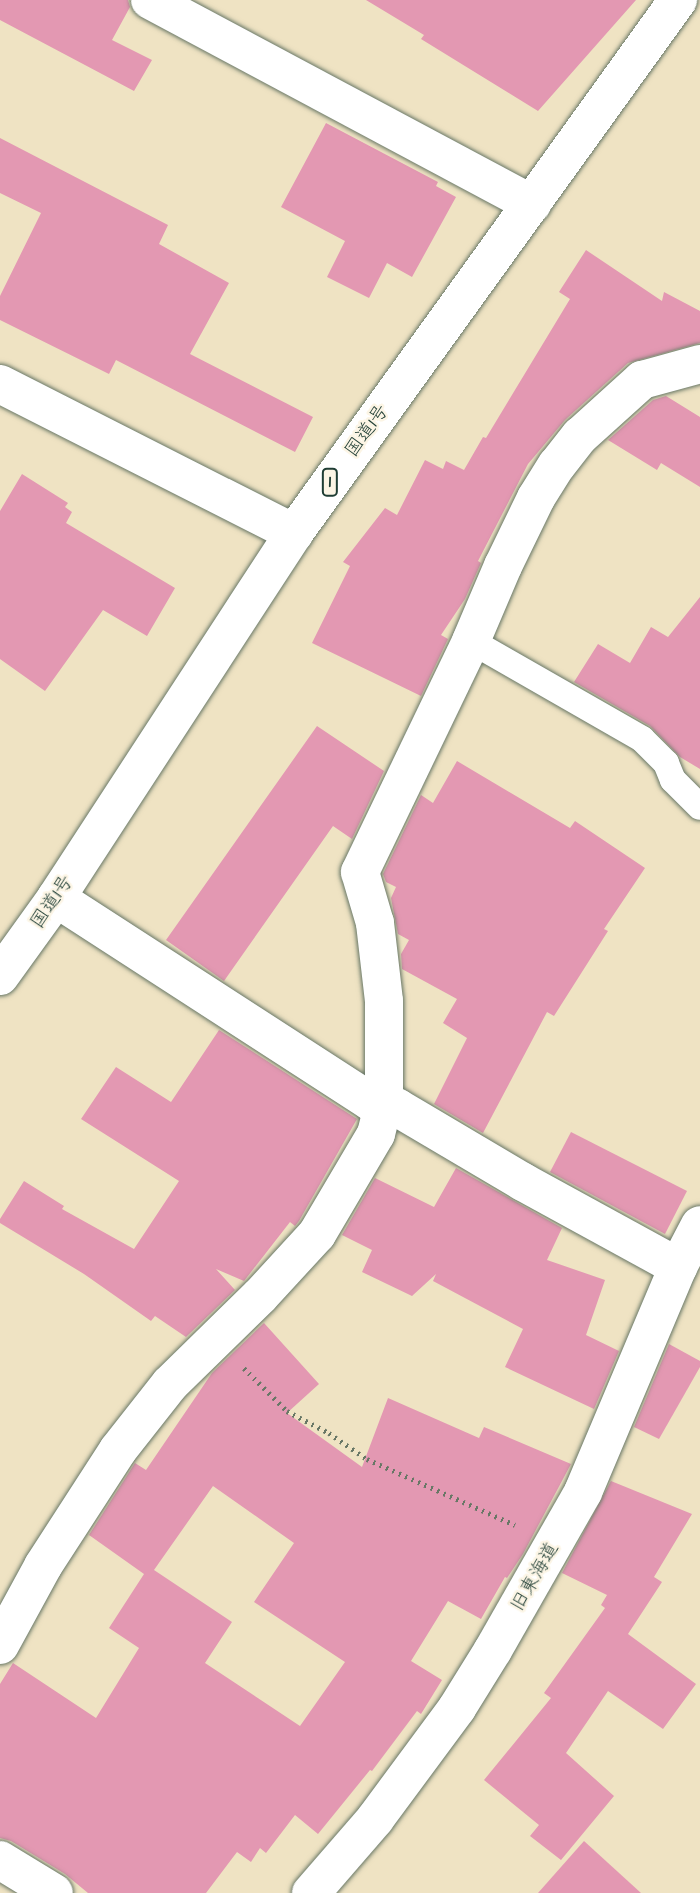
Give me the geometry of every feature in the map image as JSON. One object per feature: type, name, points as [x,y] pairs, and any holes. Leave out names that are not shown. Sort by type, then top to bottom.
[{"type":"main road","points":[[150,0],[532,204]]},
{"type":"main road","name":"国道1号","points":[[0,976],[55,898],[294,533],[678,0]]},
{"type":"main road","points":[[0,1644],[43,1566],[118,1450],[170,1384],[260,1296],[317,1234],[376,1134],[384,1101],[381,957],[360,872],[536,498],[580,436],[642,380],[700,364]]},
{"type":"main road","points":[[0,384],[294,533]]},
{"type":"main road","points":[[55,898],[371,1102],[384,1101],[523,1182],[678,1267]]},
{"type":"main road","name":"旧東海道","points":[[311,1893],[376,1819],[457,1708],[555,1543],[583,1492],[678,1267],[700,1225]]},
{"type":"main road","points":[[0,1860],[54,1893]]},
{"type":"lane","points":[[471,641],[642,739],[666,763],[673,780],[700,807]]},
{"type":"path","points":[[214,1339],[287,1411],[329,1433],[367,1459],[555,1543]]},
{"type":"building","points":[[0,0],[128,0],[130,7],[112,40],[152,60],[134,91],[0,20]]},
{"type":"building","points":[[366,0],[636,0],[538,111],[421,39],[424,35]]},
{"type":"building","points":[[326,123],[438,182],[436,186],[456,197],[412,277],[387,263],[369,298],[327,277],[345,241],[281,207]]},
{"type":"building","points":[[0,138],[168,225],[159,244],[229,283],[190,354],[313,417],[295,452],[116,360],[109,374],[0,320],[0,296],[41,213],[0,193]]},
{"type":"building","points":[[586,250],[662,301],[664,292],[700,311],[700,343],[628,363],[565,420],[528,464],[478,561],[481,563],[465,599],[441,635],[448,639],[421,696],[312,643],[350,566],[343,562],[385,508],[397,515],[425,460],[443,469],[446,461],[464,470],[570,299],[559,292]]},
{"type":"building","points":[[666,396],[700,417],[700,487],[661,463],[657,470],[608,440],[653,400]]},
{"type":"building","points":[[22,474],[68,503],[65,507],[72,512],[66,523],[175,588],[147,636],[103,610],[45,691],[0,659],[0,511]]},
{"type":"building","points":[[700,597],[700,769],[680,757],[650,726],[574,682],[598,644],[630,663],[651,627],[668,637]]},
{"type":"building","points":[[317,726],[384,771],[352,839],[333,826],[224,981],[166,940]]},
{"type":"building","points":[[457,761],[570,828],[575,821],[645,868],[604,929],[608,931],[554,1016],[547,1012],[483,1133],[434,1104],[467,1038],[443,1023],[457,999],[402,969],[401,954],[409,940],[398,934],[391,898],[396,887],[386,882],[383,874],[421,795],[433,803]]},
{"type":"building","points":[[219,1030],[357,1119],[299,1221],[295,1226],[290,1222],[244,1281],[216,1269],[235,1290],[186,1337],[155,1316],[151,1321],[84,1274],[0,1223],[0,1219],[24,1181],[64,1206],[62,1209],[134,1249],[179,1181],[81,1119],[116,1067],[171,1102]]},
{"type":"building","points":[[571,1132],[687,1191],[665,1234],[550,1172]]},
{"type":"building","points":[[456,1168],[562,1228],[547,1260],[605,1280],[586,1335],[619,1351],[594,1409],[505,1367],[523,1329],[433,1281],[436,1274],[412,1296],[362,1272],[372,1250],[342,1235],[375,1178],[434,1207]]},
{"type":"building","points":[[264,1323],[319,1384],[287,1413],[362,1467],[388,1398],[479,1438],[484,1427],[571,1464],[523,1554],[507,1578],[505,1577],[481,1619],[448,1601],[411,1661],[442,1680],[421,1714],[417,1711],[372,1771],[370,1770],[318,1834],[295,1815],[266,1853],[260,1848],[251,1862],[237,1852],[206,1893],[88,1893],[65,1874],[11,1841],[0,1838],[0,1684],[13,1663],[96,1718],[139,1648],[109,1628],[144,1574],[89,1535],[135,1463],[146,1470],[212,1373]],"holes":[[[213,1486],[294,1543],[254,1602],[345,1662],[300,1726],[205,1663],[232,1622],[154,1570]]]},
{"type":"building","points":[[669,1344],[700,1361],[700,1367],[659,1439],[634,1427]]},
{"type":"building","points":[[611,1481],[692,1514],[654,1577],[662,1582],[628,1634],[696,1684],[663,1729],[608,1691],[566,1753],[614,1796],[561,1860],[530,1836],[539,1825],[484,1780],[551,1698],[544,1693],[605,1608],[601,1605],[607,1595],[562,1573]]},
{"type":"building","points":[[584,1841],[641,1893],[538,1893]]}]
